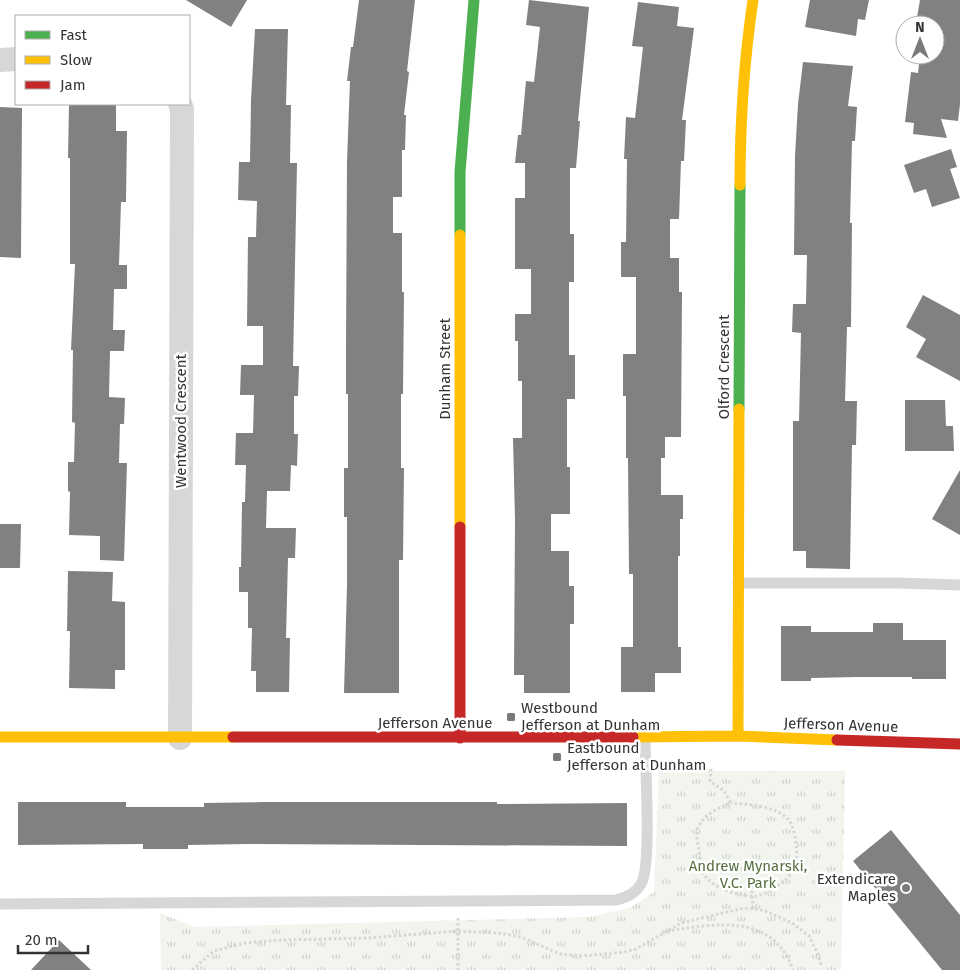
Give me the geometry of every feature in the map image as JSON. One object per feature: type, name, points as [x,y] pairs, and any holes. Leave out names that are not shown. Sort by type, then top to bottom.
[{"type":"street","name":"Dunham Street","points":[[460,738],[460,172],[470,24],[474,0]]},
{"type":"street","name":"Olford Crescent","points":[[738,736],[740,143],[747,40],[753,0]]},
{"type":"street","points":[[0,60],[15,60]]},
{"type":"street","name":"Wentwood Crescent","points":[[180,105],[182,109],[180,738]]},
{"type":"street","name":"Jefferson Avenue","points":[[0,737],[460,738],[738,736],[960,744]]},
{"type":"lane","points":[[738,583],[960,585]]},
{"type":"lane","points":[[0,904],[616,900],[630,896],[642,883],[647,861],[645,737]]},
{"type":"path","points":[[711,768],[710,781],[724,791],[731,803]]},
{"type":"path","points":[[731,803],[771,809],[786,817],[793,827],[798,849],[797,860],[789,877],[774,889],[753,896],[713,885],[704,876],[698,828],[707,816],[717,808],[731,803]]},
{"type":"path","points":[[752,886],[753,909]]},
{"type":"path","points":[[458,902],[458,970]]},
{"type":"path","points":[[192,970],[214,951],[245,944],[282,940],[368,938],[458,931],[520,937],[560,954],[583,956],[624,952],[636,949],[664,931],[681,923],[744,908],[763,910],[792,923],[809,936],[821,965]]},
{"type":"path","points":[[664,931],[723,924],[747,926],[767,935],[780,948],[792,970]]},
{"type":"green space","name":"Andrew Mynarski, V.C. Park","points":[[659,771],[845,771],[841,970],[161,970],[160,913],[194,927],[589,917],[630,908],[654,892]]},
{"type":"building","points":[[186,0],[247,0],[231,27]]},
{"type":"building","points":[[359,0],[415,0],[404,115],[406,115],[405,150],[402,150],[402,197],[393,197],[393,233],[402,233],[402,292],[404,292],[403,394],[401,394],[401,468],[404,468],[403,560],[399,560],[399,693],[344,693],[347,517],[344,517],[344,468],[348,468],[348,394],[346,394],[347,161],[350,81],[347,81]]},
{"type":"building","points":[[529,0],[589,7],[578,121],[580,121],[576,168],[570,168],[570,234],[574,234],[574,282],[569,282],[569,355],[575,355],[575,399],[567,399],[567,467],[570,467],[570,514],[551,514],[551,551],[569,551],[569,586],[574,586],[574,624],[570,624],[570,693],[524,693],[524,675],[514,675],[515,520],[513,438],[522,438],[522,381],[518,381],[518,341],[515,341],[515,314],[531,314],[531,269],[515,269],[515,198],[525,198],[525,163],[515,163],[518,135],[521,135],[526,81],[534,82],[540,27],[526,25]]},
{"type":"building","points":[[810,0],[869,0],[865,20],[858,19],[856,36],[805,27]]},
{"type":"building","points":[[920,0],[960,0],[960,104],[958,121],[941,119],[947,138],[913,134],[914,123],[905,122],[911,72],[918,73],[919,65],[945,65],[945,15],[917,15]]},
{"type":"building","points":[[638,2],[679,7],[677,26],[694,28],[682,120],[686,120],[684,161],[681,161],[679,219],[670,219],[670,258],[679,258],[679,292],[682,292],[681,437],[665,437],[665,458],[661,458],[661,495],[683,495],[683,519],[680,519],[680,556],[678,556],[678,647],[681,647],[681,673],[655,673],[655,692],[621,692],[621,647],[633,647],[633,574],[629,574],[628,458],[626,458],[626,396],[623,396],[623,354],[636,354],[636,277],[621,277],[621,242],[626,242],[627,159],[624,159],[626,117],[635,118],[643,47],[632,46]]},
{"type":"building","points":[[255,29],[288,29],[286,105],[291,105],[290,163],[297,163],[293,366],[299,366],[298,396],[294,396],[294,434],[298,434],[297,466],[291,465],[290,491],[267,491],[266,528],[296,528],[295,558],[288,558],[286,638],[290,638],[289,692],[256,692],[256,671],[251,671],[252,628],[248,628],[248,592],[239,592],[242,502],[245,502],[246,465],[235,465],[236,433],[253,433],[254,395],[240,395],[241,365],[263,365],[263,326],[247,326],[248,237],[256,237],[257,201],[238,200],[239,162],[250,162]]},
{"type":"building","points":[[803,62],[853,66],[848,106],[857,107],[855,141],[852,141],[850,223],[852,223],[851,327],[847,327],[845,401],[857,401],[856,445],[852,445],[850,569],[806,568],[806,551],[793,551],[793,421],[799,421],[801,333],[792,332],[793,304],[806,304],[807,255],[794,255],[795,156]]},
{"type":"building","points":[[69,105],[116,105],[116,131],[127,131],[126,202],[121,202],[119,265],[127,265],[127,289],[114,289],[113,330],[125,330],[124,351],[110,351],[109,397],[125,398],[124,424],[120,424],[119,463],[127,463],[124,561],[100,560],[100,536],[69,535],[70,492],[68,491],[68,462],[74,462],[75,423],[72,422],[73,350],[71,350],[75,264],[70,264],[70,158],[68,158]]},
{"type":"building","points":[[0,107],[22,108],[21,258],[0,257]]},
{"type":"building","points":[[951,149],[957,167],[950,169],[960,198],[932,207],[926,189],[914,193],[904,165]]},
{"type":"building","points":[[923,295],[960,315],[960,381],[916,357],[926,339],[906,327]]},
{"type":"building","points":[[905,400],[945,400],[946,426],[953,426],[954,451],[905,451]]},
{"type":"building","points":[[960,470],[960,535],[932,519]]},
{"type":"building","points":[[0,524],[21,524],[20,568],[0,568]]},
{"type":"building","points":[[68,571],[113,572],[112,601],[125,602],[125,670],[115,670],[115,689],[69,688],[70,631],[67,631]]},
{"type":"building","points":[[873,623],[903,623],[903,640],[946,640],[946,679],[858,677],[811,678],[811,681],[781,681],[781,626],[811,626],[811,632],[873,632]]},
{"type":"building","points":[[18,802],[126,802],[126,807],[204,807],[204,803],[266,802],[627,803],[627,846],[248,844],[188,845],[188,849],[143,849],[143,844],[18,845]]},
{"type":"building","name":"Extendicare Maples","points":[[891,830],[960,915],[960,970],[942,970],[853,861]]},
{"type":"building","points":[[59,940],[91,970],[31,970]]},
{"type":"traffic: fast","points":[[460,235],[460,172],[474,0]]},
{"type":"traffic: fast","points":[[739,409],[740,185]]},
{"type":"traffic: slow","points":[[740,185],[743,92],[753,0]]},
{"type":"traffic: slow","points":[[460,235],[460,527]]},
{"type":"traffic: slow","points":[[738,736],[739,409]]},
{"type":"traffic: slow","points":[[633,737],[738,736],[837,740]]},
{"type":"traffic: slow","points":[[0,737],[233,737]]},
{"type":"traffic: jam","points":[[460,527],[460,738]]},
{"type":"traffic: jam","points":[[233,737],[633,737]]},
{"type":"traffic: jam","points":[[837,740],[960,744]]},
{"type":"place","name":"Westbound Jefferson at Dunham","points":[[511,717]]},
{"type":"place","name":"Eastbound Jefferson at Dunham","points":[[557,757]]},
{"type":"place","name":"Extendicare Maples","points":[[906,888]]}]
